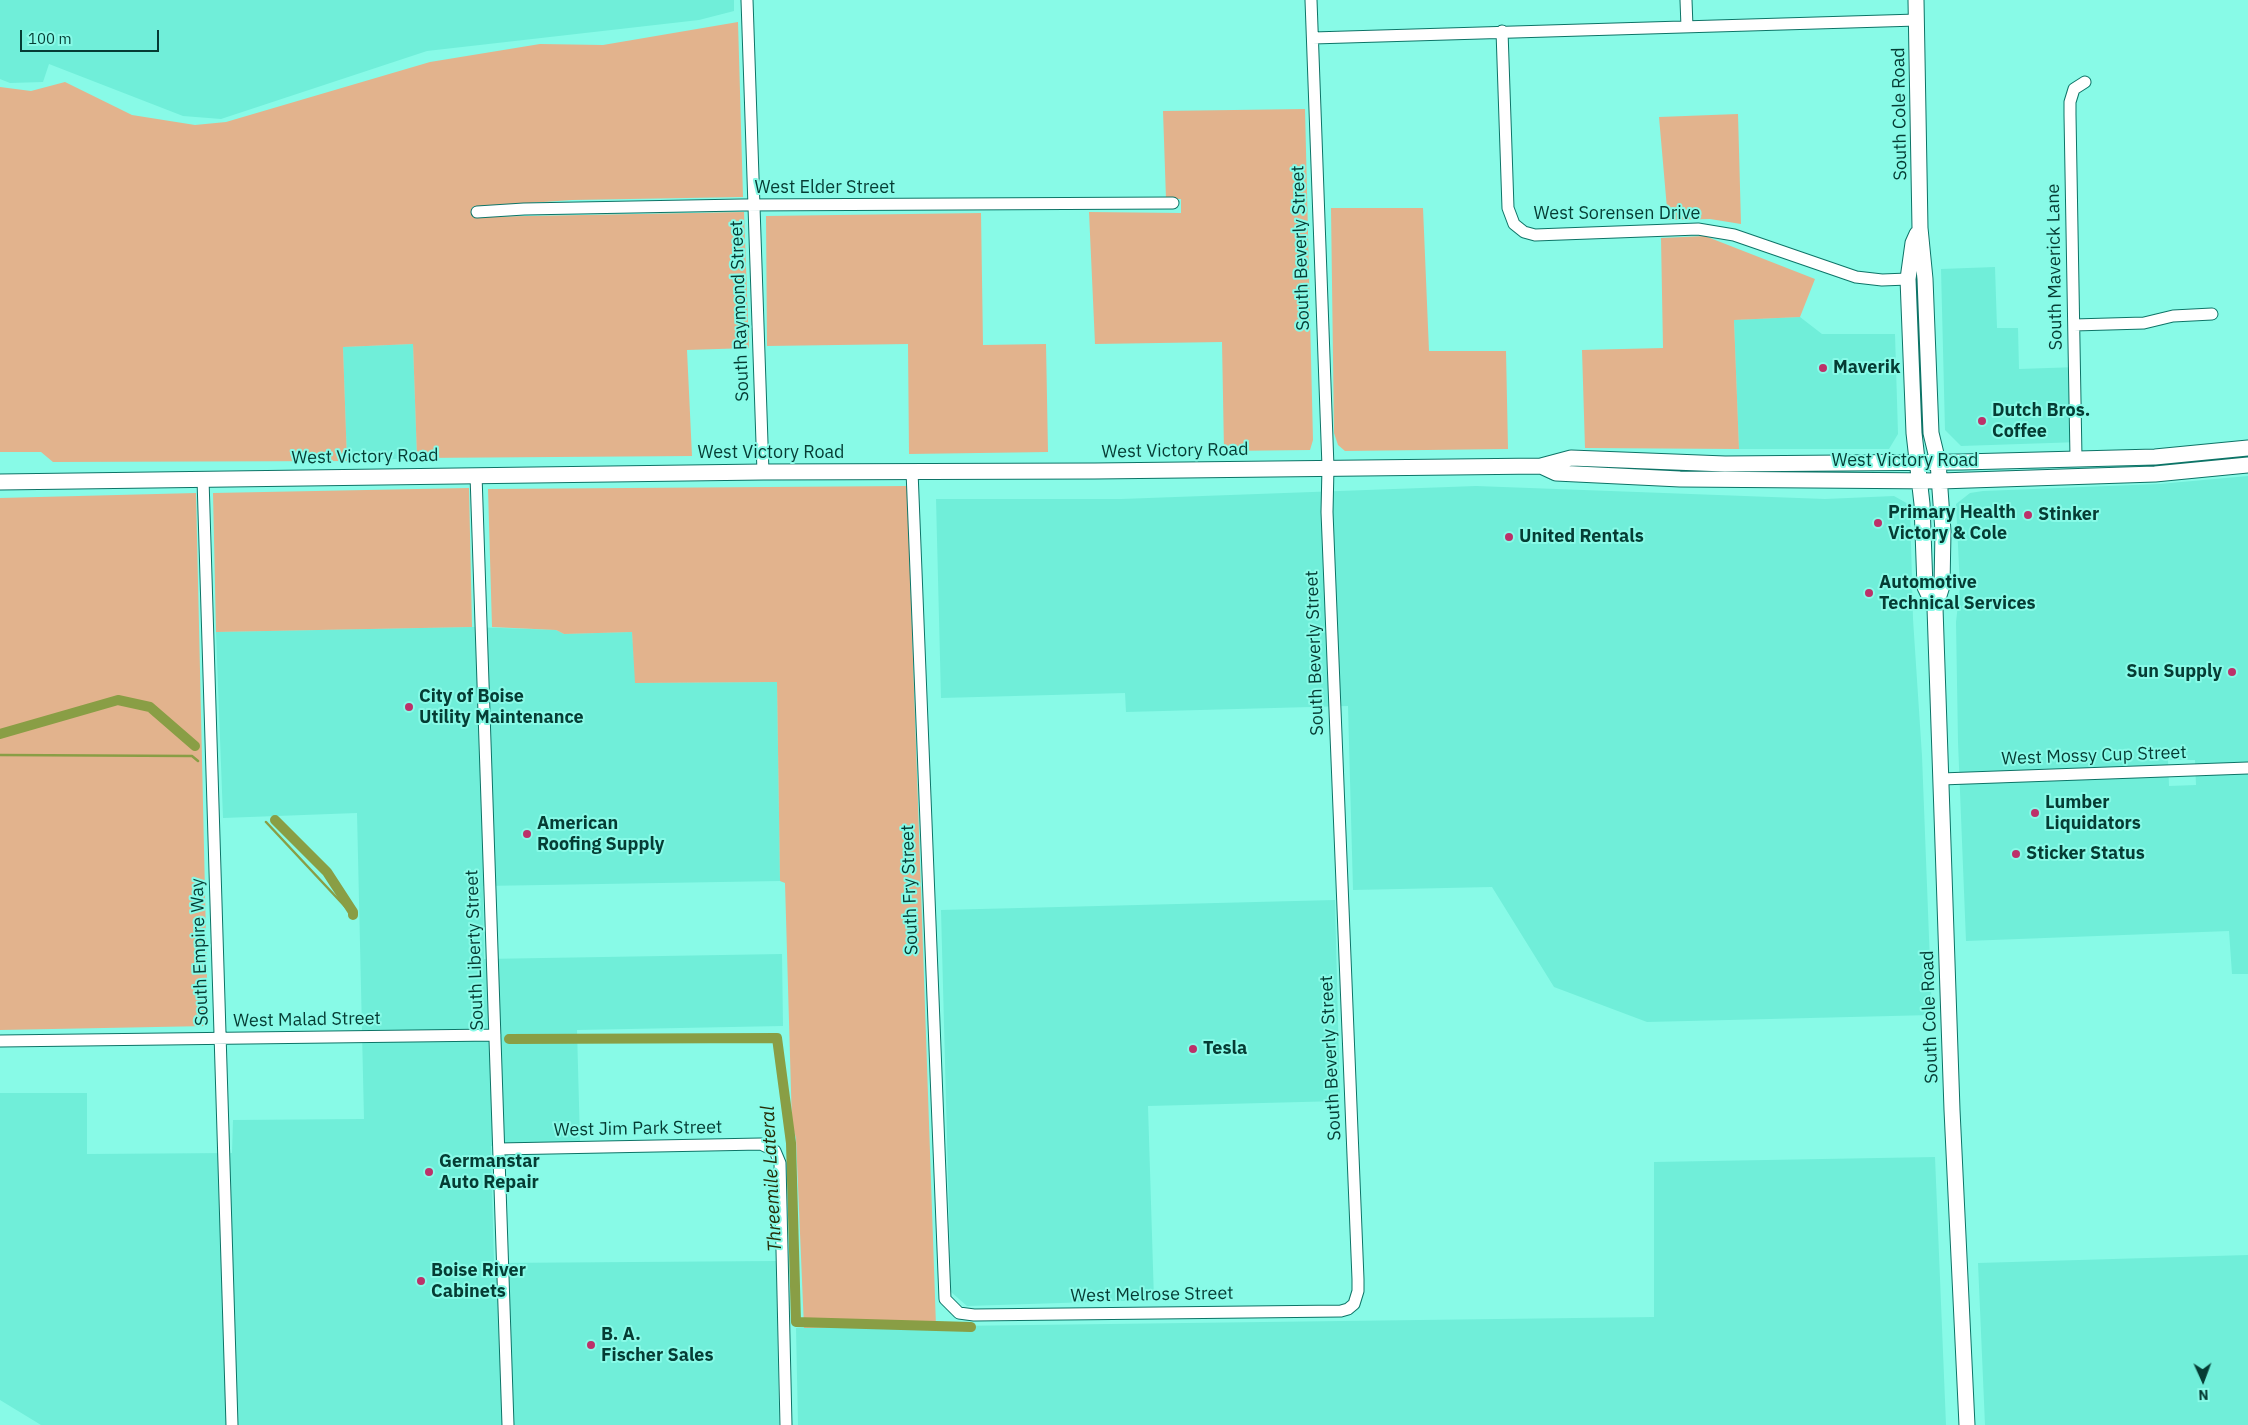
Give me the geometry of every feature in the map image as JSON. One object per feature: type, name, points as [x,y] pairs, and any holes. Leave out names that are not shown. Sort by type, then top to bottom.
[{"type":"main road","name":"South Cole Road","points":[[1916,0],[1920,228],[1925,284],[1931,433],[1938,462],[1940,481],[1942,586],[1935,608],[1967,1425]]},
{"type":"main road","name":"South Cole Road","points":[[1920,228],[1913,243],[1908,279],[1914,434],[1920,480],[1925,587],[1935,608]]},
{"type":"main road","name":"South Cole Road","points":[[1908,279],[1922,296],[1926,310]]},
{"type":"main road","name":"West Victory Road","points":[[0,482],[763,472],[1095,472],[1328,467],[1541,466],[1571,458],[1725,464],[1938,462],[2155,457],[2248,448]]},
{"type":"main road","name":"West Victory Road","points":[[2219,468],[2226,459],[2248,454]]},
{"type":"main road","name":"West Victory Road","points":[[1590,474],[1595,466],[1644,461]]},
{"type":"main road","name":"West Victory Road","points":[[1541,466],[1556,473],[1680,479],[1940,481],[2156,474],[2248,465]]},
{"type":"street","name":"South Raymond Street","points":[[747,0],[763,472]]},
{"type":"street","name":"South Beverly Street","points":[[1311,0],[1316,181],[1328,467],[1327,522],[1358,1279],[1358,1291],[1354,1304]]},
{"type":"street","points":[[1686,0],[1687,27]]},
{"type":"street","points":[[1313,38],[1917,20]]},
{"type":"street","name":"West Sorensen Drive","points":[[1502,31],[1508,208],[1514,224],[1524,232],[1535,235],[1698,229],[1734,235],[1847,275],[1870,280],[1908,279]]},
{"type":"street","name":"South Maverick Lane","points":[[2076,458],[2070,102],[2074,90],[2085,82]]},
{"type":"street","name":"West Elder Street","points":[[477,212],[533,209],[753,206],[1173,203]]},
{"type":"street","points":[[2074,325],[2144,323],[2173,316],[2212,314]]},
{"type":"street","name":"South Fry Street","points":[[912,471],[944,1280],[945,1298],[951,1306]]},
{"type":"street","name":"South Liberty Street","points":[[476,475],[508,1425]]},
{"type":"street","name":"South Empire Way","points":[[203,479],[232,1425]]},
{"type":"street","name":"West Mossy Cup Street","points":[[1941,779],[2248,768]]},
{"type":"street","name":"West Malad Street","points":[[0,1041],[495,1035]]},
{"type":"street","name":"West Jim Park Street","points":[[499,1148],[761,1144],[775,1151],[780,1163],[786,1425]]},
{"type":"street","name":"West Melrose Street","points":[[951,1306],[959,1313],[974,1315],[1341,1311],[1354,1304]]},
{"type":"shaded area","points":[[0,0],[734,0],[734,11],[699,20],[427,51],[221,119],[183,116],[49,64],[43,82],[10,83],[0,79]]},
{"type":"shaded area","points":[[738,22],[743,197],[572,200],[472,207],[474,217],[744,212],[749,348],[687,350],[692,456],[417,458],[413,344],[343,347],[347,461],[53,462],[41,452],[0,452],[0,87],[31,91],[65,82],[132,115],[195,125],[226,122],[430,62],[540,44],[603,45]]},
{"type":"shaded area","points":[[1305,109],[1313,440],[1310,450],[1224,451],[1222,342],[1095,344],[1089,212],[1181,213],[1181,199],[1166,199],[1163,111]]},
{"type":"shaded area","points":[[1738,114],[1741,224],[1710,219],[1668,220],[1659,117]]},
{"type":"shaded area","points":[[1331,208],[1423,208],[1429,351],[1506,351],[1508,449],[1345,451],[1338,445],[1334,433]]},
{"type":"shaded area","points":[[981,213],[983,345],[1046,344],[1048,452],[909,454],[908,344],[767,346],[766,216]]},
{"type":"shaded area","points":[[1705,236],[1815,279],[1800,317],[1734,320],[1739,449],[1585,448],[1582,350],[1663,348],[1661,238]]},
{"type":"shaded area","points":[[1995,267],[1997,328],[2018,328],[2019,369],[2078,367],[2080,442],[1961,446],[1945,430],[1941,269]]},
{"type":"shaded area","points":[[1800,317],[1822,334],[1895,334],[1898,434],[1889,449],[1739,449],[1734,320]]},
{"type":"shaded area","points":[[413,344],[417,458],[347,461],[343,347]]},
{"type":"shaded area","points":[[2248,476],[2248,974],[2232,974],[2229,931],[1966,941],[1958,742],[1956,622],[1960,587],[1956,504],[1970,493],[1983,491],[2159,484]],"holes":[[[2168,760],[2195,760],[2196,785],[2169,786]]]},
{"type":"shaded area","points":[[907,486],[936,1326],[804,1328],[796,1138],[792,1125],[785,883],[780,881],[777,682],[635,683],[632,632],[564,634],[556,630],[492,627],[488,489]]},
{"type":"shaded area","points":[[1476,486],[1825,499],[1894,496],[1910,505],[1913,619],[1922,756],[1932,1015],[1647,1022],[1554,987],[1492,887],[1353,890],[1348,706],[1126,712],[1125,693],[941,698],[936,499],[1121,499]]},
{"type":"shaded area","points":[[469,488],[472,627],[216,632],[213,493]]},
{"type":"shaded area","points":[[196,493],[208,1026],[0,1030],[0,498]]},
{"type":"shaded area","points":[[472,627],[556,630],[564,634],[632,632],[636,683],[777,682],[780,881],[483,886],[484,959],[782,954],[783,1026],[577,1030],[580,1142],[491,1146],[494,1263],[776,1261],[779,1425],[41,1425],[0,1400],[0,1093],[87,1093],[87,1154],[232,1153],[233,1120],[364,1119],[357,813],[223,818],[216,632]]},
{"type":"shaded area","points":[[1335,900],[1340,1101],[1148,1106],[1154,1300],[967,1306],[951,1292],[941,910]]},
{"type":"shaded area","points":[[1935,1157],[1946,1425],[798,1425],[796,1328],[1654,1317],[1654,1162]]},
{"type":"shaded area","points":[[2248,1255],[2248,1425],[1985,1425],[1978,1263]]},
{"type":"waterway","name":"Threemile Lateral","points":[[0,734],[118,700],[150,707],[195,746]]},
{"type":"waterway","points":[[0,755],[192,756],[198,761]]},
{"type":"waterway","name":"Threemile Lateral","points":[[275,820],[327,872],[353,912],[353,915]]},
{"type":"waterway","points":[[266,822],[353,915]]},
{"type":"waterway","name":"Threemile Lateral","points":[[509,1039],[777,1038],[791,1143],[796,1322],[971,1327]]},
{"type":"place","name":"Maverik","points":[[1823,368]]},
{"type":"place","name":"Dutch Bros. Coffee","points":[[1982,421]]},
{"type":"place","name":"Stinker","points":[[2028,515]]},
{"type":"place","name":"Primary Health Victory & Cole","points":[[1878,523]]},
{"type":"place","name":"United Rentals","points":[[1509,537]]},
{"type":"place","name":"Automotive Technical Services","points":[[1869,593]]},
{"type":"place","name":"Sun Supply","points":[[2232,672]]},
{"type":"place","name":"City of Boise Utility Maintenance","points":[[409,707]]},
{"type":"place","name":"Lumber Liquidators","points":[[2035,813]]},
{"type":"place","name":"American Roofing Supply","points":[[527,834]]},
{"type":"place","name":"Sticker Status","points":[[2016,854]]},
{"type":"place","name":"Tesla","points":[[1193,1049]]},
{"type":"place","name":"Germanstar Auto Repair","points":[[429,1172]]},
{"type":"place","name":"Boise River Cabinets","points":[[421,1281]]},
{"type":"place","name":"B. A. Fischer Sales","points":[[591,1345]]}]
